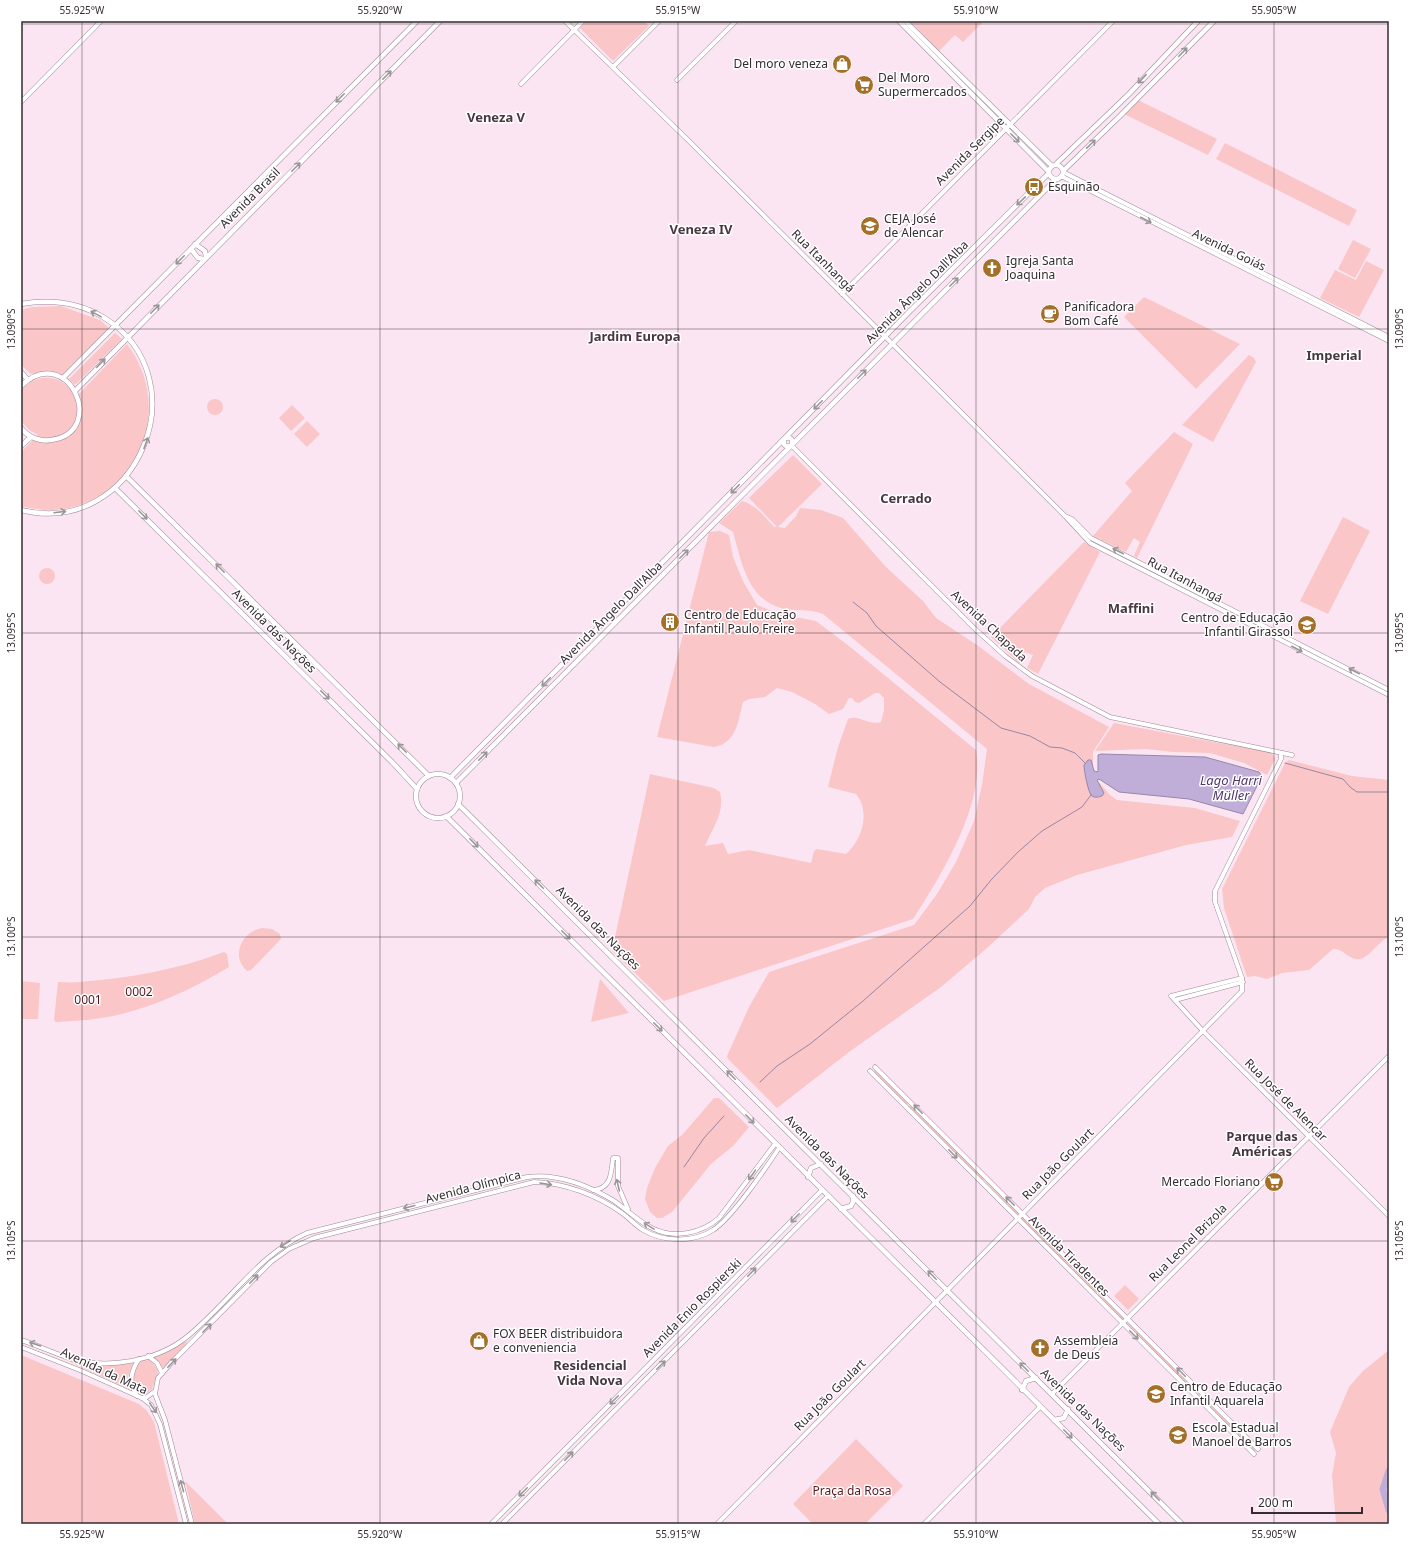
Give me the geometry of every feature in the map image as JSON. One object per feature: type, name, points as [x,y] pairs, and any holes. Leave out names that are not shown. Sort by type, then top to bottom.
[{"type":"main road","name":"Avenida Brasil","points":[[63,378],[417,21]]},
{"type":"main road","name":"Avenida Brasil","points":[[75,391],[127,336],[440,21]]},
{"type":"main road","points":[[898,21],[1008,127],[1054,165],[1061,167],[1062,173]]},
{"type":"main road","points":[[905,21],[1008,127],[1048,172],[1050,177],[1056,179],[1214,21]]},
{"type":"main road","points":[[1048,172],[1117,105],[1198,21]]},
{"type":"main road","points":[[1117,105],[1116,112],[1120,116]]},
{"type":"main road","name":"Avenida Ângelo Dall'Alba","points":[[450,778],[1048,172]]},
{"type":"main road","name":"Avenida Ângelo Dall'Alba","points":[[456,783],[1056,179]]},
{"type":"main road","points":[[985,237],[993,243]]},
{"type":"main road","points":[[191,249],[198,258],[205,258],[205,251],[196,244]]},
{"type":"main road","points":[[21,304],[38,302],[74,305],[90,310],[115,325],[127,336],[140,356],[147,372],[152,407],[147,442],[127,477],[115,488],[94,503],[80,508],[46,513],[21,510]]},
{"type":"main road","points":[[21,372],[28,380]]},
{"type":"main road","points":[[21,386],[28,380],[40,375],[48,374],[63,378],[75,391],[79,400],[79,414],[70,431],[61,437],[52,440],[41,440],[31,436],[21,428]]},
{"type":"main road","points":[[21,446],[31,436]]},
{"type":"main road","points":[[785,439],[783,441],[785,445],[791,445]]},
{"type":"main road","name":"Avenida das Nações","points":[[127,477],[429,776]]},
{"type":"main road","name":"Avenida das Nações","points":[[115,488],[387,757],[417,789]]},
{"type":"main road","points":[[440,774],[450,778],[456,783],[460,793],[458,804],[451,813],[446,816],[439,818],[425,813],[417,802],[417,789],[422,781],[429,776],[440,774]]},
{"type":"main road","name":"Avenida das Nações","points":[[458,804],[1182,1524]]},
{"type":"main road","points":[[446,816],[1022,1390],[1160,1524]]},
{"type":"main road","points":[[808,1177],[811,1168],[821,1164]]},
{"type":"main road","points":[[841,1209],[851,1206],[853,1196]]},
{"type":"main road","points":[[1022,1390],[1026,1381],[1036,1378]]},
{"type":"main road","points":[[1054,1420],[1064,1418],[1068,1409]]},
{"type":"street","points":[[21,102],[101,21]]},
{"type":"street","name":"Rua Itanhangá","points":[[565,21],[842,294],[1065,516],[1090,543],[1389,695]]},
{"type":"street","points":[[521,84],[583,21]]},
{"type":"street","points":[[613,67],[659,21]]},
{"type":"street","points":[[677,80],[736,21]]},
{"type":"street","name":"Avenida Sergipe","points":[[842,294],[1113,21]]},
{"type":"street","name":"Avenida Goiás","points":[[1062,173],[1389,337]]},
{"type":"street","name":"Avenida Goiás","points":[[1062,173],[1389,341]]},
{"type":"street","name":"Avenida Chapada","points":[[791,445],[974,628],[1005,656],[1032,676],[1110,717],[1292,755],[1281,759]]},
{"type":"street","name":"Rua Itanhangá","points":[[1065,516],[1072,519],[1091,538],[1389,690]]},
{"type":"street","points":[[1275,751],[1277,758],[1276,768]]},
{"type":"street","points":[[1175,1000],[1243,980],[1215,902],[1215,891],[1281,759],[1281,753]]},
{"type":"street","name":"Rua José de Alencar","points":[[1243,980],[1171,996],[1203,1031],[1389,1216]]},
{"type":"street","name":"Rua João Goulart","points":[[717,1524],[1242,991],[1243,980]]},
{"type":"street","name":"Rua Leonel Brizola","points":[[1052,1394],[1389,1056]]},
{"type":"street","name":"Avenida Tiradentes","points":[[875,1066],[1258,1449]]},
{"type":"street","name":"Avenida Tiradentes","points":[[870,1071],[1254,1454]]},
{"type":"street","name":"Avenida Olímpica","points":[[179,1342],[202,1323],[272,1254],[294,1239],[307,1233],[527,1177],[559,1179],[592,1190],[628,1209],[653,1229],[662,1232],[687,1233],[708,1226],[725,1211],[777,1146]]},
{"type":"street","name":"Avenida Olímpica","points":[[186,1348],[280,1254],[298,1244],[314,1238],[534,1182],[566,1187],[590,1195],[609,1204],[652,1235],[675,1240],[692,1238],[712,1231],[724,1220],[777,1146]]},
{"type":"street","name":"Avenida Olímpica","points":[[592,1190],[604,1186],[610,1179],[613,1158],[618,1158],[618,1186],[628,1209]]},
{"type":"street","name":"Avenida Enio Rospierski","points":[[491,1524],[822,1190]]},
{"type":"street","name":"Avenida Enio Rospierski","points":[[502,1524],[828,1196]]},
{"type":"street","name":"Avenida da Mata","points":[[21,1340],[81,1361],[105,1362],[139,1359],[179,1342]]},
{"type":"street","name":"Avenida da Mata","points":[[21,1347],[57,1360],[140,1397],[153,1407],[158,1417],[186,1524]]},
{"type":"street","name":"Avenida da Mata","points":[[186,1348],[162,1373],[156,1384],[155,1391],[156,1399],[165,1420],[192,1524]]},
{"type":"street","points":[[148,1356],[159,1366],[162,1373]]},
{"type":"street","points":[[139,1359],[133,1369],[131,1378],[132,1386],[140,1397],[147,1397],[155,1391]]},
{"type":"street","points":[[924,1524],[1040,1407]]},
{"type":"green space","points":[[587,21],[644,21],[649,26],[613,61],[580,28]]},
{"type":"green space","points":[[910,21],[984,21],[963,42],[955,35],[939,51]]},
{"type":"green space","points":[[1138,100],[1217,139],[1208,155],[1124,114]]},
{"type":"green space","points":[[1225,143],[1357,210],[1349,226],[1216,159]]},
{"type":"green space","points":[[1353,240],[1371,249],[1355,278],[1338,269]]},
{"type":"green space","points":[[1366,261],[1384,270],[1359,317],[1320,298],[1335,270],[1356,280]]},
{"type":"green space","points":[[1144,297],[1240,344],[1196,389],[1124,317]]},
{"type":"green space","points":[[61,306],[100,320],[109,328],[62,375],[49,371],[31,374],[21,365],[21,310],[32,307]]},
{"type":"green space","points":[[115,333],[122,339],[75,385],[69,379]]},
{"type":"green space","points":[[127,344],[143,374],[149,406],[145,436],[132,464],[112,487],[86,503],[56,510],[21,506],[21,452],[38,435],[29,430],[21,421],[20,400],[23,389],[29,383],[42,378],[56,379],[72,391],[75,398]]},
{"type":"green space","points":[[1249,355],[1254,358],[1256,362],[1213,442],[1182,425]]},
{"type":"green space","points":[[215,399],[221,401],[223,407],[221,413],[215,415],[209,413],[207,407],[209,401]]},
{"type":"green space","points":[[292,405],[305,418],[291,431],[279,418]]},
{"type":"green space","points":[[307,421],[320,434],[307,447],[294,434]]},
{"type":"green space","points":[[1174,432],[1193,444],[1137,558],[1134,556],[1140,542],[1134,538],[1126,552],[1093,536],[1132,491],[1125,483]]},
{"type":"green space","points":[[793,455],[822,484],[778,527],[785,528],[796,516],[800,508],[821,510],[843,518],[886,567],[923,601],[936,618],[977,645],[1029,684],[1109,727],[1093,752],[1093,768],[1091,760],[1084,770],[1090,790],[1095,797],[1102,796],[1101,787],[1097,780],[1110,795],[1117,800],[1195,808],[1240,821],[1232,837],[1186,845],[1077,875],[1045,888],[1035,897],[1029,909],[987,948],[941,987],[849,1052],[777,1108],[728,1059],[727,1056],[749,1007],[769,972],[914,925],[937,894],[956,862],[974,821],[982,785],[987,749],[823,614],[812,611],[781,608],[760,596],[753,587],[743,566],[733,532],[719,523],[742,501],[752,505],[774,527],[777,527],[749,498]]},
{"type":"green space","points":[[1343,517],[1370,531],[1328,614],[1300,601]]},
{"type":"green space","points":[[720,531],[729,535],[733,557],[743,581],[757,605],[779,614],[816,621],[849,646],[976,750],[977,771],[974,793],[968,815],[959,838],[948,861],[913,919],[664,1001],[612,951],[650,774],[714,788],[720,792],[720,813],[705,846],[723,843],[728,854],[749,850],[811,863],[814,851],[817,849],[846,854],[852,848],[860,834],[864,817],[861,801],[856,794],[828,787],[838,747],[848,719],[856,718],[872,723],[881,722],[884,710],[884,698],[879,693],[875,693],[859,703],[855,702],[852,698],[849,698],[843,709],[829,714],[815,704],[792,692],[777,688],[765,697],[749,699],[743,702],[738,724],[732,736],[722,745],[714,747],[657,737],[709,532]]},
{"type":"green space","points":[[1084,542],[1100,552],[1038,674],[1027,668],[1033,655],[1025,652],[1019,663],[991,637]]},
{"type":"green space","points":[[44,568],[50,568],[55,573],[53,582],[50,584],[44,584],[39,579],[39,573]]},
{"type":"green space","points":[[1114,723],[1272,753],[1275,759],[1267,775],[1244,763],[1210,753],[1173,752],[1146,749],[1095,751]]},
{"type":"green space","points":[[1289,760],[1352,776],[1389,780],[1389,937],[1380,943],[1369,954],[1360,959],[1350,957],[1340,950],[1333,949],[1309,970],[1282,973],[1267,979],[1255,976],[1247,977],[1224,908],[1222,889],[1285,763]]},
{"type":"green space","points":[[262,928],[272,929],[280,934],[281,939],[251,970],[247,971],[239,958],[241,945],[249,934]]},
{"type":"green space","name":"0002","points":[[224,952],[227,954],[229,967],[196,986],[161,1001],[143,1008],[106,1017],[56,1022],[54,1020],[58,982],[98,980],[153,972],[189,964]]},
{"type":"green space","points":[[600,979],[629,1013],[591,1022]]},
{"type":"green space","name":"0001","points":[[21,981],[40,983],[38,1019],[21,1019]]},
{"type":"green space","points":[[875,1070],[908,1103],[906,1105],[873,1072]]},
{"type":"green space","points":[[714,1098],[719,1098],[749,1127],[734,1145],[711,1164],[672,1212],[662,1218],[657,1218],[650,1212],[645,1199],[647,1188],[655,1168],[668,1146],[683,1134]]},
{"type":"green space","points":[[911,1105],[985,1178],[983,1180],[908,1107]]},
{"type":"green space","points":[[989,1181],[1020,1212],[1017,1214],[987,1183]]},
{"type":"green space","points":[[1024,1216],[1073,1265],[1070,1268],[1021,1218]]},
{"type":"green space","points":[[1075,1267],[1099,1291],[1096,1294],[1072,1270]]},
{"type":"green space","points":[[1125,1285],[1139,1299],[1128,1310],[1114,1296]]},
{"type":"green space","points":[[1101,1293],[1125,1317],[1123,1320],[1098,1295]]},
{"type":"green space","points":[[1128,1321],[1193,1385],[1190,1388],[1127,1323]]},
{"type":"green space","points":[[187,1341],[186,1345],[163,1368],[154,1357]]},
{"type":"green space","points":[[1389,1350],[1389,1524],[1336,1524],[1332,1475],[1336,1453],[1330,1432],[1349,1387],[1363,1371]]},
{"type":"green space","points":[[21,1355],[139,1404],[147,1411],[154,1422],[179,1524],[21,1524]]},
{"type":"green space","points":[[64,1359],[94,1365],[133,1363],[128,1376],[131,1390]]},
{"type":"green space","points":[[143,1360],[149,1360],[157,1368],[158,1372],[152,1389],[147,1393],[141,1394],[137,1391],[134,1377],[137,1367]]},
{"type":"green space","points":[[1199,1390],[1256,1450],[1254,1452],[1196,1392]]},
{"type":"green space","name":"Praça da Rosa","points":[[856,1439],[903,1486],[865,1524],[813,1524],[793,1504]]},
{"type":"green space","points":[[185,1481],[228,1524],[195,1524]]},
{"type":"water","name":"Lago Harri Müller","points":[[1098,755],[1205,757],[1259,772],[1262,776],[1243,814],[1189,799],[1119,792],[1099,779],[1097,780],[1104,793],[1102,796],[1094,797],[1089,791],[1084,765],[1088,760],[1091,760],[1094,771],[1098,772]]},
{"type":"waterway","points":[[853,602],[867,613],[876,626],[940,682],[1001,728],[1030,736],[1050,747],[1062,748],[1075,753],[1085,763]]},
{"type":"waterway","points":[[1285,763],[1343,779],[1357,792],[1389,792]]},
{"type":"waterway","points":[[760,1082],[777,1066],[810,1044],[863,1001],[970,906],[991,880],[1018,852],[1042,831],[1082,807],[1091,795]]},
{"type":"waterway","points":[[684,1167],[704,1138],[724,1116]]},
{"type":"waterway","points":[[1389,1471],[1383,1489],[1389,1510]]},
{"type":"place","name":"Del moro veneza","points":[[842,64]]},
{"type":"place","name":"Del Moro Supermercados","points":[[864,85]]},
{"type":"place","name":"Esquinão","points":[[1034,187]]},
{"type":"place","name":"CEJA José de Alencar","points":[[870,226]]},
{"type":"place","name":"Igreja Santa Joaquina","points":[[992,268]]},
{"type":"place","name":"Panificadora Bom Café","points":[[1050,314]]},
{"type":"place","name":"Centro de Educação Infantil Paulo Freire","points":[[670,622]]},
{"type":"place","name":"Centro de Educação Infantil Girassol","points":[[1307,625]]},
{"type":"place","name":"Mercado Floriano","points":[[1274,1182]]},
{"type":"place","name":"FOX BEER distribuidora e conveniencia","points":[[479,1341]]},
{"type":"place","name":"Assembleia de Deus","points":[[1040,1348]]},
{"type":"place","name":"Centro de Educação Infantil Aquarela","points":[[1156,1394]]},
{"type":"place","name":"Escola Estadual Manoel de Barros","points":[[1178,1435]]},
{"type":"district","name":"Veneza V","points":[[496,117]]},
{"type":"district","name":"Veneza IV","points":[[701,229]]},
{"type":"district","name":"Jardim Europa","points":[[635,336]]},
{"type":"district","name":"Imperial","points":[[1334,355]]},
{"type":"district","name":"Cerrado","points":[[906,498]]},
{"type":"district","name":"Maffini","points":[[1131,608]]},
{"type":"district","name":"Parque das Américas","points":[[1262,1144]]},
{"type":"district","name":"Residencial Vida Nova","points":[[590,1372]]}]
